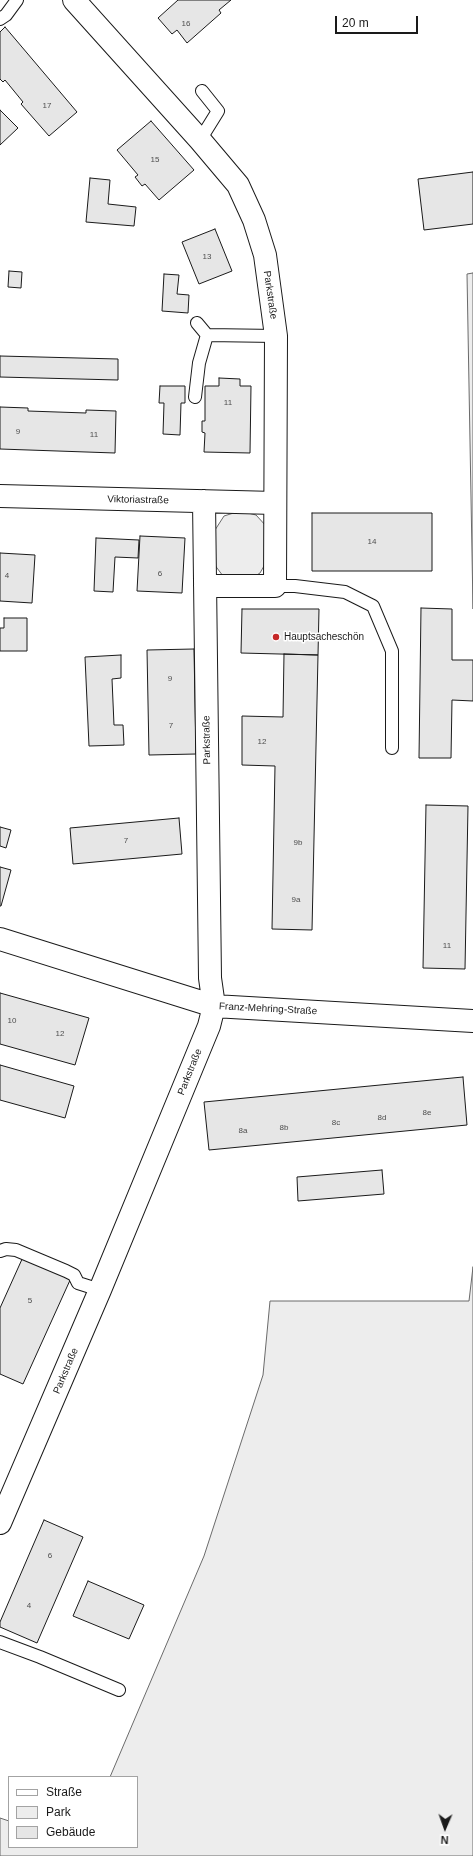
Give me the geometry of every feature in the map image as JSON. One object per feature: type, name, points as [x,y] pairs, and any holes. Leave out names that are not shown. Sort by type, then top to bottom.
[{"type":"street","name":"Parkstraße","points":[[74,0],[200,140],[238,185],[254,220],[265,255],[276,336],[275,586]]},
{"type":"street","name":"Viktoriastraße","points":[[0,496],[275,503]]},
{"type":"street","name":"Parkstraße","points":[[0,1523],[100,1290],[209,1026],[214,1006],[210,978],[204,501]]},
{"type":"street","points":[[205,586],[275,586]]},
{"type":"street","name":"Franz-Mehring-Straße","points":[[0,939],[214,1006],[473,1021]]},
{"type":"lane","points":[[0,19],[6,15],[17,0]]},
{"type":"lane","points":[[200,140],[218,111],[202,91]]},
{"type":"lane","points":[[197,323],[207,334],[276,336]]},
{"type":"lane","points":[[195,397],[200,363],[207,334]]},
{"type":"lane","points":[[275,586],[295,586],[345,592],[373,606],[392,651],[392,748]]},
{"type":"lane","points":[[0,1251],[6,1249],[16,1250],[66,1270],[74,1275],[78,1283],[100,1290]]},
{"type":"lane","points":[[0,1642],[120,1690]]},
{"type":"green space","points":[[473,273],[473,609],[467,274]]},
{"type":"green space","points":[[240,511],[256,515],[267,527],[268,559],[260,573],[252,578],[223,576],[214,564],[215,530],[224,516]]},
{"type":"green space","points":[[473,1267],[473,1856],[0,1856],[0,1818],[8,1821],[8,1848],[138,1848],[138,1776],[110,1776],[204,1556],[263,1375],[270,1301],[469,1301]]},
{"type":"building","points":[[178,0],[231,0],[219,10],[221,13],[187,43],[177,30],[172,34],[158,18]]},
{"type":"building","points":[[5,27],[77,112],[49,136],[21,104],[23,102],[5,80],[3,82],[0,79],[0,32]]},
{"type":"building","points":[[0,110],[18,128],[0,145]]},
{"type":"building","points":[[151,121],[194,170],[159,200],[145,184],[142,186],[135,177],[138,175],[117,150]]},
{"type":"building","points":[[473,172],[473,224],[424,230],[418,179]]},
{"type":"building","points":[[90,178],[110,180],[108,204],[136,207],[134,226],[86,222]]},
{"type":"building","points":[[215,229],[232,271],[199,284],[182,242]]},
{"type":"building","points":[[9,271],[22,272],[21,288],[8,287]]},
{"type":"building","points":[[164,274],[179,275],[177,294],[189,295],[188,313],[162,311]]},
{"type":"building","points":[[0,356],[118,359],[118,380],[0,377]]},
{"type":"building","points":[[219,378],[240,379],[240,386],[251,386],[250,453],[204,452],[205,433],[202,432],[202,421],[205,421],[205,386],[219,386]]},
{"type":"building","points":[[160,386],[185,386],[185,403],[181,403],[180,435],[163,434],[164,403],[159,403]]},
{"type":"building","points":[[0,407],[28,408],[28,411],[86,413],[86,410],[116,411],[115,453],[0,449]]},
{"type":"building","points":[[312,513],[432,513],[432,571],[312,571]]},
{"type":"building","points":[[140,536],[185,538],[182,593],[137,591]]},
{"type":"building","points":[[96,538],[139,540],[138,558],[115,557],[113,592],[94,591]]},
{"type":"building","points":[[0,553],[35,555],[32,603],[0,601]]},
{"type":"building","points":[[421,608],[452,609],[452,660],[473,660],[473,701],[452,700],[451,758],[419,758]]},
{"type":"building","points":[[242,609],[319,609],[318,655],[241,653]]},
{"type":"building","points":[[4,618],[27,618],[27,651],[0,651],[0,628],[4,628]]},
{"type":"building","points":[[194,649],[196,754],[149,755],[147,650]]},
{"type":"building","points":[[284,654],[318,655],[312,930],[272,929],[275,766],[242,765],[242,716],[283,717]]},
{"type":"building","points":[[121,655],[121,678],[112,679],[114,725],[123,725],[124,745],[89,746],[85,657]]},
{"type":"building","points":[[426,805],[468,806],[465,969],[423,968]]},
{"type":"building","points":[[179,818],[182,854],[73,864],[70,828]]},
{"type":"building","points":[[0,827],[11,830],[6,848],[0,846]]},
{"type":"building","points":[[0,867],[11,870],[1,906],[0,906]]},
{"type":"building","points":[[0,993],[89,1018],[75,1065],[0,1044]]},
{"type":"building","points":[[0,1065],[74,1086],[65,1118],[0,1100]]},
{"type":"building","points":[[463,1077],[467,1125],[209,1150],[204,1102]]},
{"type":"building","points":[[382,1170],[384,1194],[298,1201],[297,1177]]},
{"type":"building","points":[[23,1257],[71,1278],[23,1384],[0,1374],[0,1308]]},
{"type":"building","points":[[44,1520],[83,1537],[37,1643],[0,1627],[0,1622]]},
{"type":"building","points":[[88,1581],[144,1605],[129,1639],[73,1616]]},
{"type":"place","name":"Hauptsacheschön","points":[[276,637]]}]
